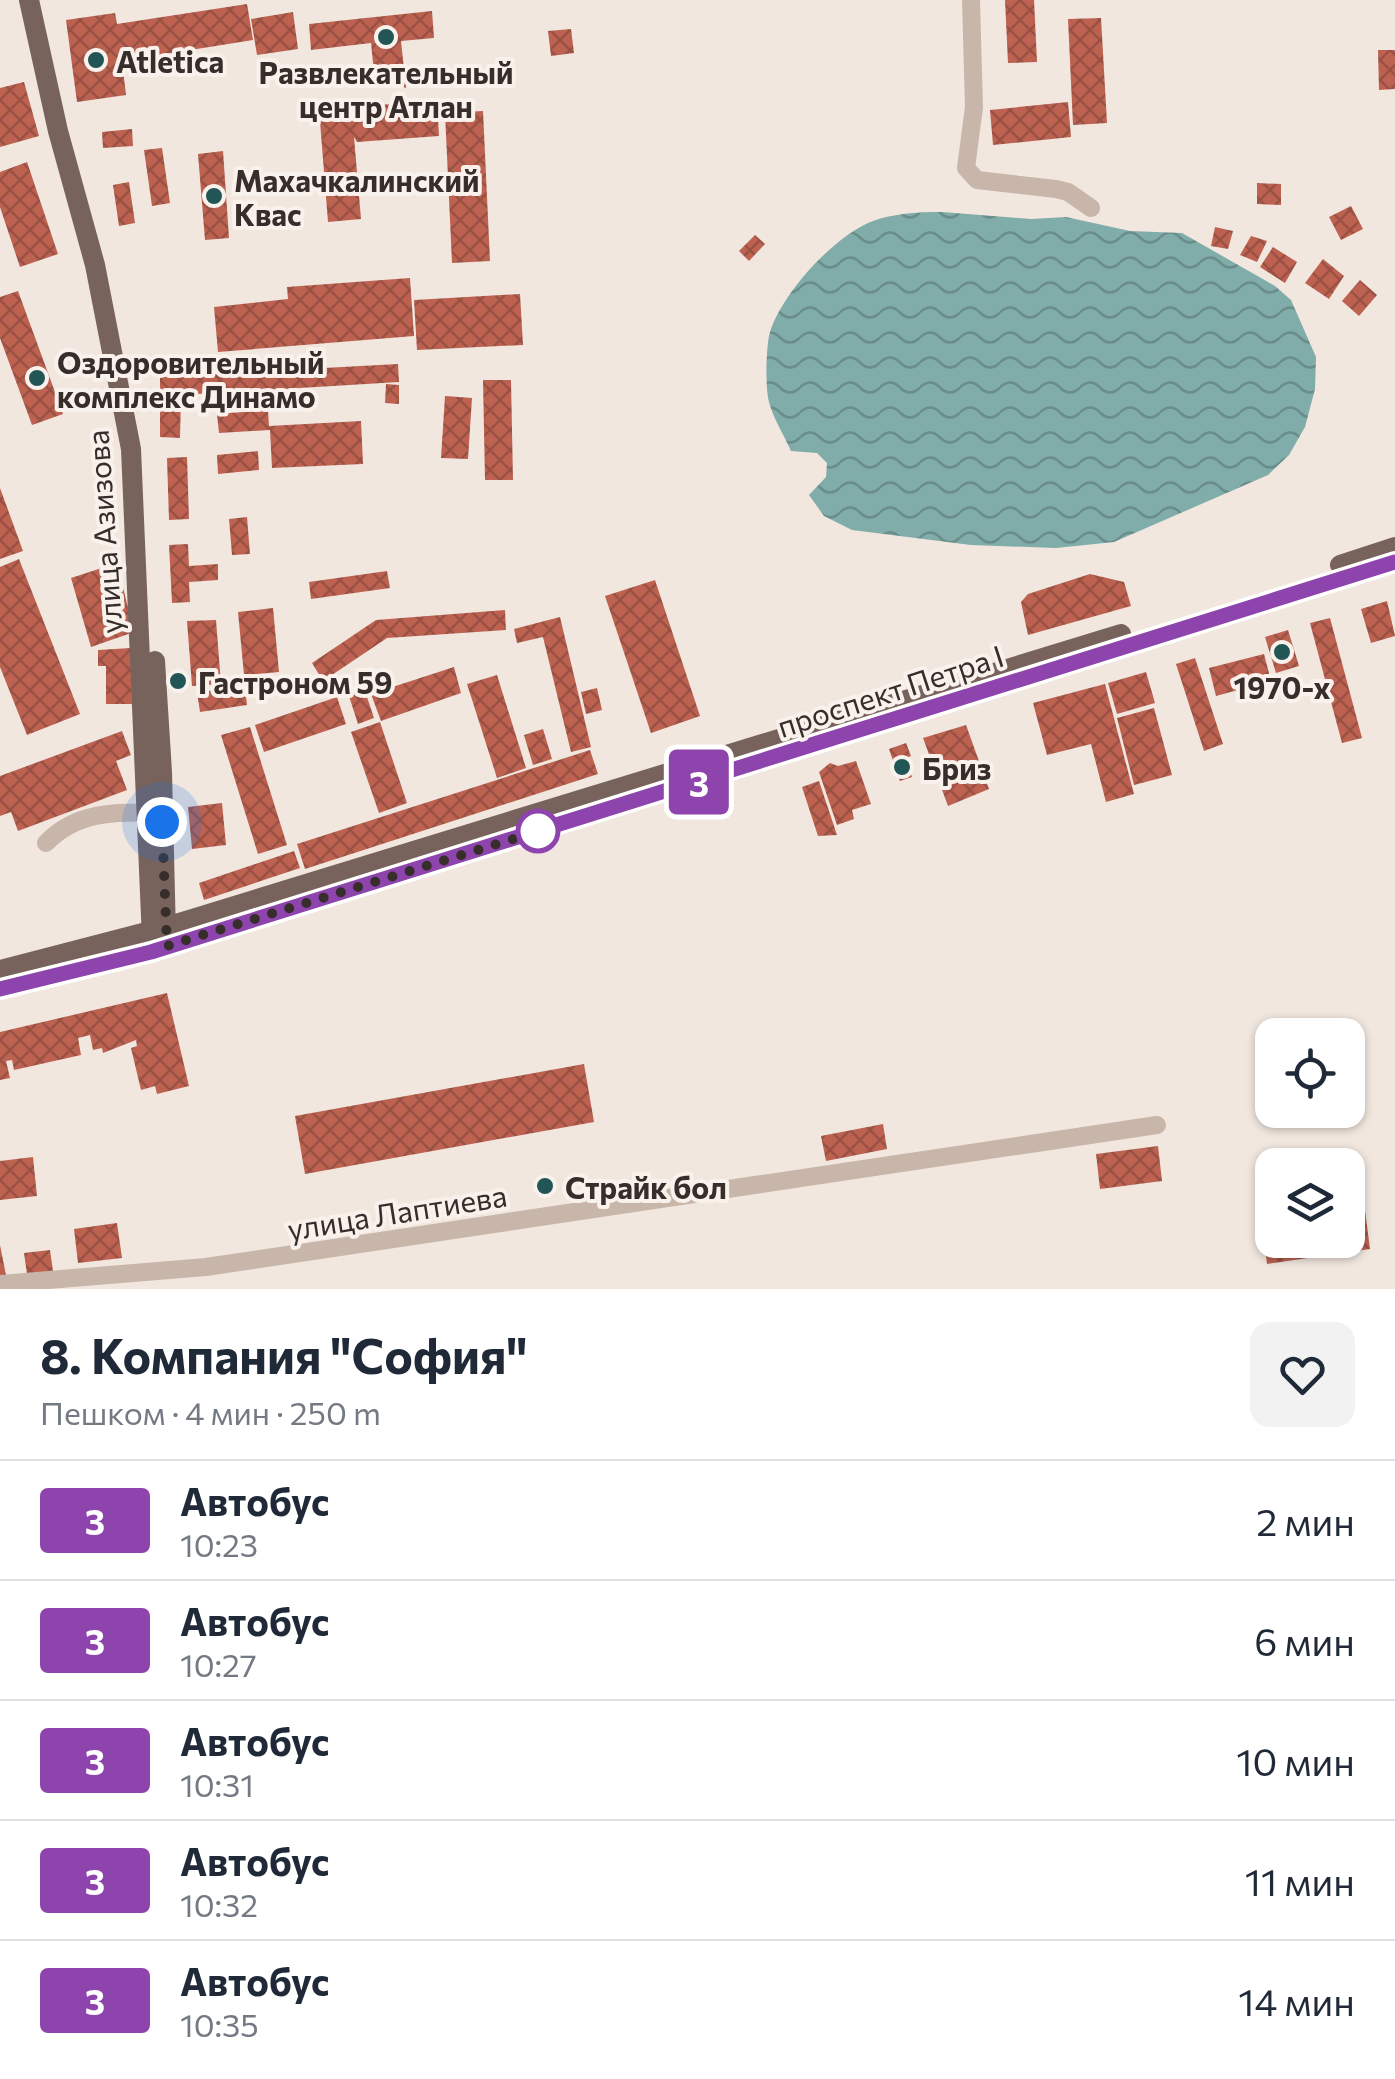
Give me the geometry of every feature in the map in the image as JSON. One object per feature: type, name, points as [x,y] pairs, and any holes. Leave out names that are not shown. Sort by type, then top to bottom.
[{"type":"main road","name":"улица Азизова","points":[[29,0],[58,131],[94,265],[131,448],[159,939]]},
{"type":"main road","name":"улица Азизова","points":[[44,0],[55,66],[83,168],[142,449],[162,772],[154,813]]},
{"type":"main road","name":"проспект Петра I","points":[[0,989],[1395,547]]},
{"type":"main road","name":"проспект Петра I","points":[[0,970],[159,939],[723,775],[1395,562]]},
{"type":"street","points":[[971,0],[974,107],[966,168],[977,180],[1056,189],[1092,208]]},
{"type":"street","points":[[46,843],[58,831],[106,812],[154,813]]},
{"type":"street","name":"улица Лаптиева","points":[[0,1284],[206,1267],[1158,1125]]},
{"type":"water","points":[[942,212],[1031,219],[1066,217],[1130,231],[1182,233],[1275,286],[1291,300],[1316,357],[1315,389],[1305,427],[1289,455],[1268,475],[1114,542],[1056,548],[971,545],[852,530],[824,516],[809,495],[826,477],[827,463],[817,453],[791,451],[769,402],[766,367],[770,332],[798,283],[842,239],[881,218]]},
{"type":"building","points":[[1005,0],[1034,0],[1037,62],[1008,63]]},
{"type":"building","points":[[247,4],[253,40],[122,61],[126,95],[77,102],[66,20],[115,13],[117,24]]},
{"type":"building","points":[[432,11],[434,38],[401,41],[406,88],[389,82],[375,83],[371,43],[311,50],[309,24]]},
{"type":"building","points":[[293,12],[298,49],[257,55],[251,19]]},
{"type":"building","points":[[1101,18],[1107,123],[1073,125],[1068,19]]},
{"type":"building","points":[[571,29],[574,53],[551,56],[548,31]]},
{"type":"building","points":[[1378,50],[1395,50],[1395,89],[1379,90]]},
{"type":"building","points":[[24,82],[39,136],[0,147],[0,88]]},
{"type":"building","points":[[437,101],[439,136],[357,142],[354,137],[361,219],[328,222],[319,109]]},
{"type":"building","points":[[1068,102],[1071,137],[993,145],[990,110]]},
{"type":"building","points":[[483,111],[490,261],[452,263],[445,113]]},
{"type":"building","points":[[132,129],[133,146],[103,148],[102,132]]},
{"type":"building","points":[[162,148],[170,203],[152,206],[144,150]]},
{"type":"building","name":"Махачкалинский Квас","points":[[223,151],[229,238],[205,240],[198,154]]},
{"type":"building","points":[[27,162],[58,254],[20,267],[0,207],[0,172]]},
{"type":"building","points":[[129,182],[135,223],[119,226],[113,185]]},
{"type":"building","points":[[1257,183],[1281,184],[1281,205],[1257,204]]},
{"type":"building","points":[[1351,206],[1363,229],[1341,240],[1329,217]]},
{"type":"building","points":[[1215,227],[1233,231],[1228,249],[1211,246]]},
{"type":"building","points":[[755,235],[765,244],[749,261],[739,251]]},
{"type":"building","points":[[1251,236],[1267,241],[1257,262],[1240,255]]},
{"type":"building","points":[[1273,247],[1297,262],[1285,283],[1260,267]]},
{"type":"building","points":[[1323,259],[1344,276],[1329,299],[1305,283]]},
{"type":"building","points":[[410,278],[414,336],[218,352],[214,307],[288,299],[287,287]]},
{"type":"building","points":[[1360,280],[1377,295],[1359,316],[1342,301]]},
{"type":"building","points":[[18,291],[63,414],[32,425],[0,338],[0,297]]},
{"type":"building","points":[[520,294],[523,345],[417,350],[414,300]]},
{"type":"building","points":[[398,364],[399,382],[181,395],[180,438],[160,437],[160,377]]},
{"type":"building","points":[[483,380],[511,380],[513,480],[485,480]]},
{"type":"building","points":[[386,384],[399,385],[399,404],[385,403]]},
{"type":"building","points":[[445,396],[472,398],[468,459],[441,458]]},
{"type":"building","points":[[268,410],[269,426],[361,421],[363,464],[272,468],[270,430],[219,433],[217,414]]},
{"type":"building","points":[[258,451],[259,470],[218,474],[217,455]]},
{"type":"building","points":[[187,457],[189,519],[169,520],[167,458]]},
{"type":"building","points":[[0,488],[23,551],[0,559]]},
{"type":"building","points":[[247,517],[250,554],[232,555],[229,519]]},
{"type":"building","points":[[188,544],[189,566],[218,564],[218,580],[189,582],[190,602],[172,603],[169,545]]},
{"type":"building","points":[[19,559],[80,714],[27,735],[0,667],[0,567]]},
{"type":"building","points":[[117,563],[134,632],[91,647],[71,578]]},
{"type":"building","points":[[387,571],[390,588],[311,599],[309,582]]},
{"type":"building","points":[[1090,574],[1124,582],[1131,606],[1028,635],[1021,602],[1028,594]]},
{"type":"building","points":[[655,580],[700,716],[651,733],[605,596]]},
{"type":"building","points":[[1387,601],[1395,636],[1371,643],[1361,609]]},
{"type":"building","points":[[273,608],[279,672],[244,675],[238,612]]},
{"type":"building","points":[[505,610],[506,630],[387,638],[323,681],[312,663],[376,620]]},
{"type":"building","points":[[560,617],[591,747],[571,752],[543,637],[517,643],[514,629]]},
{"type":"building","points":[[1330,618],[1362,738],[1342,743],[1310,623]]},
{"type":"building","points":[[216,620],[221,684],[192,686],[187,621]]},
{"type":"building","name":"1970-х","points":[[1288,630],[1299,666],[1276,673],[1265,637]]},
{"type":"building","points":[[131,648],[132,704],[106,704],[106,666],[98,666],[98,650]]},
{"type":"building","points":[[1264,654],[1271,681],[1216,696],[1209,668]]},
{"type":"building","points":[[1195,658],[1223,744],[1204,751],[1176,664]]},
{"type":"building","points":[[454,667],[461,693],[381,721],[371,694]]},
{"type":"building","points":[[1146,672],[1155,703],[1117,714],[1108,683]]},
{"type":"building","points":[[497,675],[526,768],[497,778],[467,684]]},
{"type":"building","points":[[1105,684],[1134,794],[1106,802],[1091,744],[1047,755],[1033,703]]},
{"type":"building","points":[[245,687],[247,705],[200,712],[197,692]]},
{"type":"building","points":[[597,688],[602,710],[586,714],[581,692]]},
{"type":"building","points":[[365,691],[374,718],[358,724],[349,696]]},
{"type":"building","points":[[337,697],[346,724],[264,752],[255,725]]},
{"type":"building","points":[[1154,708],[1172,775],[1134,785],[1117,718]]},
{"type":"building","points":[[380,722],[407,803],[379,813],[351,732]]},
{"type":"building","points":[[966,725],[989,789],[948,806],[923,738]]},
{"type":"building","points":[[250,727],[287,845],[258,854],[221,735]]},
{"type":"building","points":[[543,729],[552,759],[533,765],[524,735]]},
{"type":"building","points":[[122,731],[131,755],[116,761],[127,790],[18,831],[11,812],[0,816],[0,776]]},
{"type":"building","name":"Бриз","points":[[906,743],[912,777],[900,781],[889,749]]},
{"type":"building","points":[[590,750],[598,774],[305,869],[297,844]]},
{"type":"building","points":[[856,761],[871,804],[852,810],[854,819],[837,825],[819,772],[830,763],[838,766]]},
{"type":"building","points":[[819,781],[837,835],[818,836],[802,787]]},
{"type":"building","points":[[222,803],[226,845],[192,849],[188,807]]},
{"type":"building","points":[[294,851],[300,868],[204,900],[199,883]]},
{"type":"building","points":[[167,993],[189,1086],[157,1094],[155,1086],[141,1090],[131,1048],[137,1046],[136,1040],[103,1053],[102,1048],[93,1050],[90,1035],[78,1038],[81,1055],[14,1070],[12,1060],[6,1061],[10,1078],[0,1080],[0,1032]]},
{"type":"building","points":[[584,1064],[594,1122],[305,1174],[295,1116]]},
{"type":"building","points":[[883,1124],[887,1149],[826,1161],[821,1136]]},
{"type":"building","points":[[1158,1146],[1162,1181],[1100,1189],[1096,1154]]},
{"type":"building","points":[[33,1157],[37,1196],[0,1200],[0,1161]]},
{"type":"building","points":[[1365,1211],[1370,1249],[1365,1250]]},
{"type":"building","points":[[117,1223],[122,1258],[78,1263],[74,1229]]},
{"type":"building","points":[[0,1245],[7,1280],[0,1280]]},
{"type":"building","points":[[50,1250],[53,1271],[27,1274],[24,1253]]},
{"type":"building","points":[[1266,1258],[1308,1258],[1267,1264]]},
{"type":"bus line","name":"3","points":[[0,989],[151,952],[1395,562]]},
{"type":"place","name":"Развлекательный центр Атлан","points":[[386,37]]},
{"type":"place","name":"Atletica","points":[[96,60]]},
{"type":"place","name":"Махачкалинский Квас","points":[[214,196]]},
{"type":"place","name":"Оздоровительный комплекс Динамо","points":[[37,378]]},
{"type":"place","name":"1970-х","points":[[1282,652]]},
{"type":"place","name":"Гастроном 59","points":[[178,681]]},
{"type":"place","name":"Бриз","points":[[902,767]]},
{"type":"place","name":"Страйк бол","points":[[545,1186]]},
{"type":"route","points":[[162,822],[167,946],[546,829],[538,831]]}]
